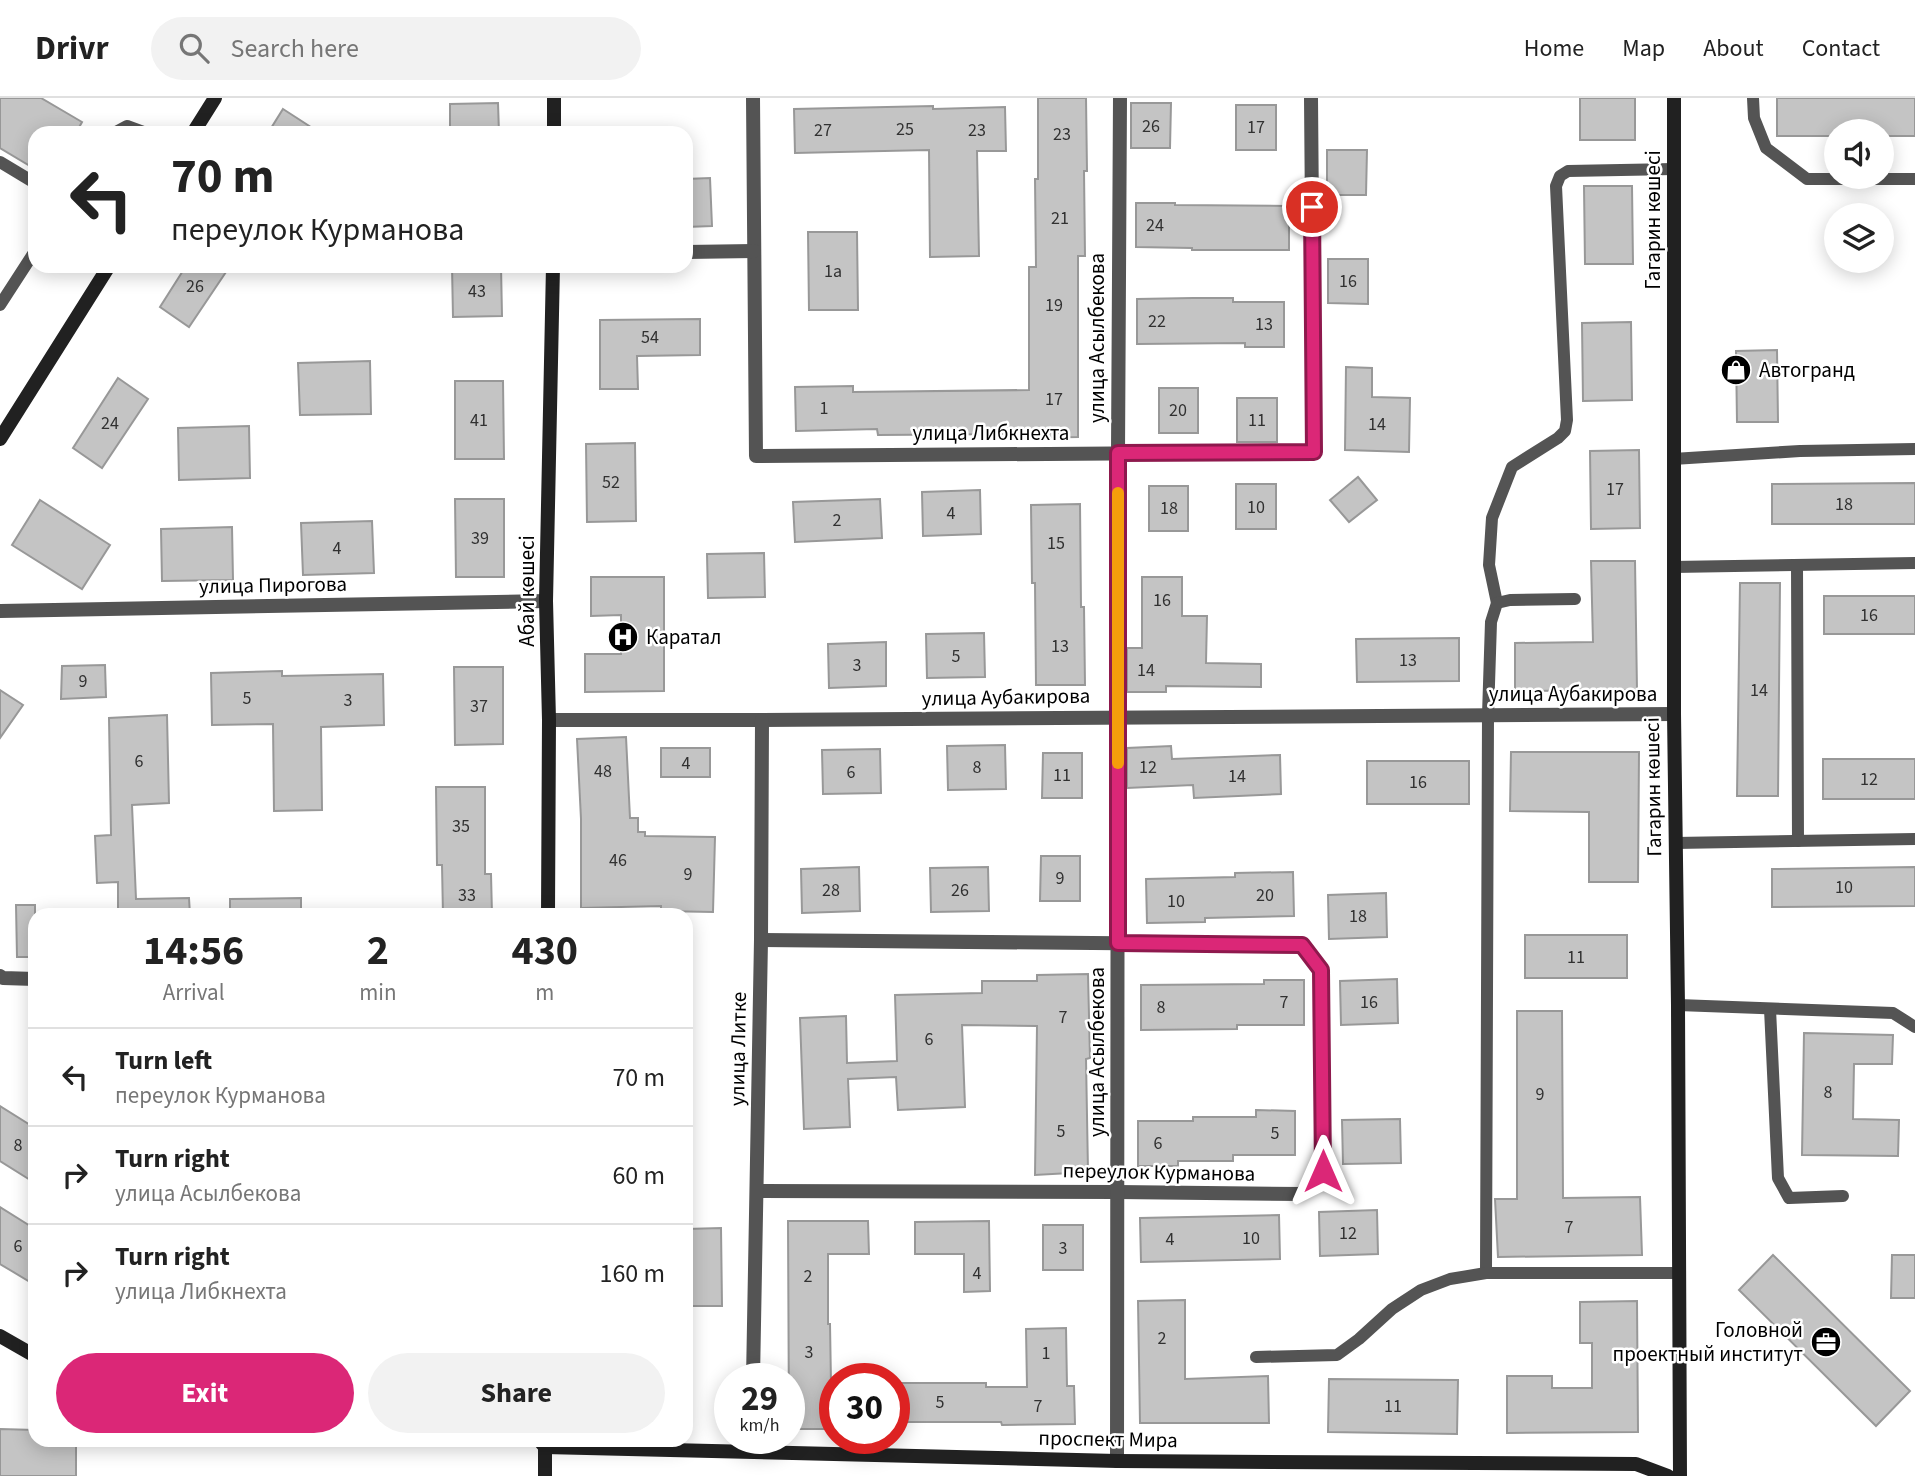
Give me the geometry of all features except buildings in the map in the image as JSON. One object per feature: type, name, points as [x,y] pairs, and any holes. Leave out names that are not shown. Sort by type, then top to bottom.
[{"type":"main road","points":[[197,126],[215,98]]},
{"type":"main road","points":[[554,98],[554,126]]},
{"type":"main road","name":"Гагарин көшесі","points":[[1674,98],[1673,567],[1681,1476]]},
{"type":"main road","points":[[0,439],[105,273]]},
{"type":"main road","name":"Абай көшесі","points":[[548,908],[549,720],[546,601],[553,273]]},
{"type":"main road","points":[[0,1336],[28,1352]]},
{"type":"main road","name":"проспект Мира","points":[[693,1445],[714,1445]]},
{"type":"main road","points":[[543,1447],[545,1476]]},
{"type":"main road","name":"проспект Мира","points":[[805,1448],[1117,1461],[1636,1464],[1668,1476]]},
{"type":"street","name":"улица Либкнехта","points":[[753,98],[756,456],[1314,452],[1311,98]]},
{"type":"street","name":"улица Асылбекова","points":[[1117,1461],[1120,98]]},
{"type":"street","points":[[693,252],[754,251]]},
{"type":"street","name":"улица Пирогова","points":[[0,611],[546,601]]},
{"type":"street","name":"улица Аубакирова","points":[[549,720],[1674,714]]},
{"type":"street","name":"улица Литке","points":[[753,1363],[762,720]]},
{"type":"street","name":"переулок Курманова","points":[[757,1191],[1301,1195],[1323,1171],[1321,970],[1302,945],[761,940]]},
{"type":"street","points":[[0,976],[28,979]]},
{"type":"lane","points":[[1753,98],[1754,118],[1766,148],[1807,179],[1915,179]]},
{"type":"lane","points":[[0,162],[28,179]]},
{"type":"lane","points":[[1486,1273],[1488,715],[1491,622],[1497,603],[1489,565],[1492,518],[1512,467],[1565,431],[1567,420],[1556,186],[1560,176],[1568,171],[1674,169]]},
{"type":"lane","points":[[1,303],[28,262]]},
{"type":"lane","points":[[1674,459],[1800,451],[1915,449]]},
{"type":"lane","points":[[1673,567],[1915,563]]},
{"type":"lane","points":[[1797,565],[1798,841]]},
{"type":"lane","points":[[1497,603],[1510,600],[1575,599]]},
{"type":"lane","points":[[1675,843],[1915,839]]},
{"type":"lane","points":[[1678,1004],[1893,1013],[1915,1027]]},
{"type":"lane","points":[[1770,1009],[1778,1178],[1789,1198],[1843,1196]]},
{"type":"lane","points":[[1256,1357],[1337,1355],[1392,1309],[1421,1290],[1450,1279],[1486,1273],[1680,1273]]},
{"type":"slow traffic","points":[[1118,493],[1118,763]]},
{"type":"place","name":"Автогранд","points":[[1736,370]]},
{"type":"place","name":"Каратал","points":[[623,637]]},
{"type":"place","name":"Головной проектный институт","points":[[1826,1342]]},
{"type":"route","points":[[1312,207],[1314,452],[1118,453],[1118,943],[1302,945],[1321,970],[1323,1171]]}]
